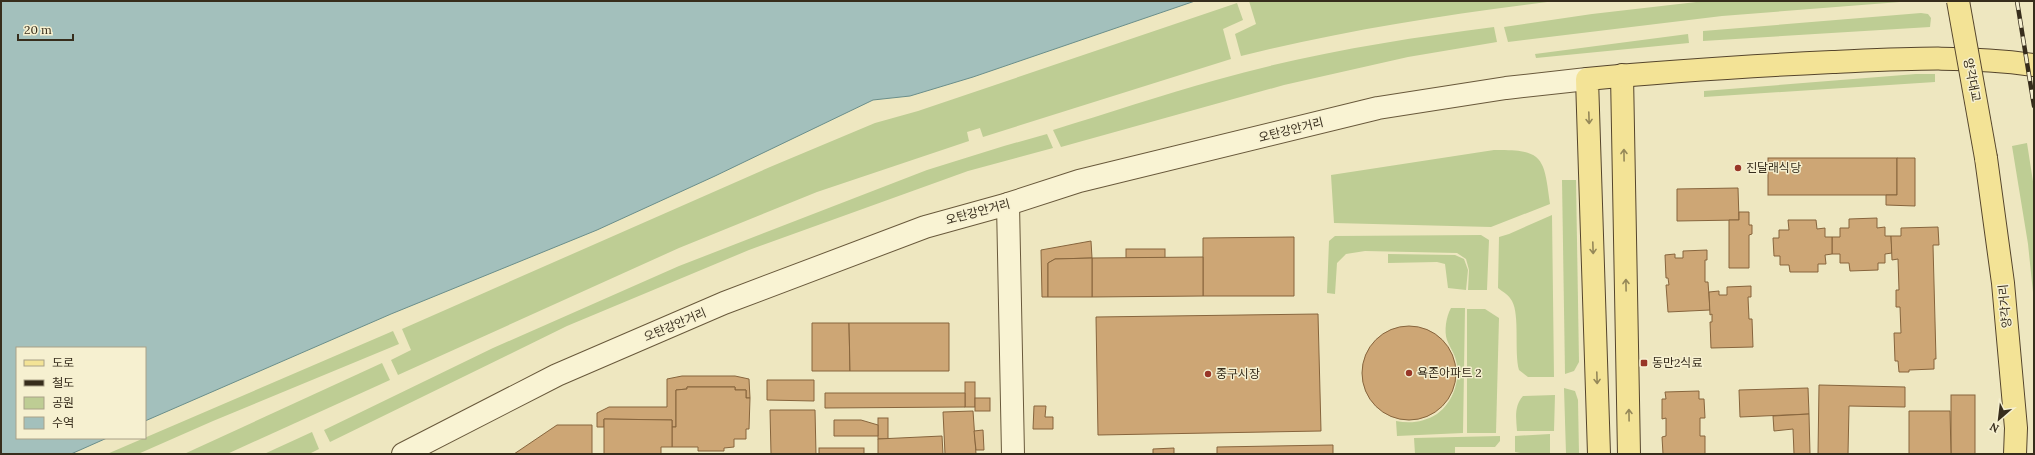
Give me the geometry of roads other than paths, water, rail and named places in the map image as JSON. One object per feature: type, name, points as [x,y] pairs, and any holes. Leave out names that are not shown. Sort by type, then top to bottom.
[{"type":"main road","name":"양각대교","points":[[1958,1],[1986,158]]},
{"type":"main road","points":[[1599,454],[1587,79],[1697,69],[1935,58],[1993,59],[2034,65]]},
{"type":"main road","points":[[1622,75],[1629,454]]},
{"type":"main road","name":"오탄강안거리","points":[[403,454],[431,447],[557,375],[724,303],[924,227],[1008,204],[1079,181],[1378,108],[1506,88],[1587,79]]},
{"type":"main road","name":"양각거리","points":[[1986,158],[2003,283],[2016,428],[2015,454]]},
{"type":"main road","points":[[1008,204],[1013,454]]},
{"type":"water","points":[[1,1],[1195,1],[973,77],[910,96],[873,100],[715,176],[597,230],[391,314],[146,421],[146,347],[16,347],[16,439],[105,439],[71,454],[1,454]]},
{"type":"railway","points":[[2017,1],[2034,106]]},
{"type":"place","name":"진달래식당","points":[[1738,168]]},
{"type":"place","name":"동만2식료","points":[[1644,363]]},
{"type":"place","name":"욕존아파트 2","points":[[1409,373]]},
{"type":"place","name":"중구시장","points":[[1208,374]]}]
